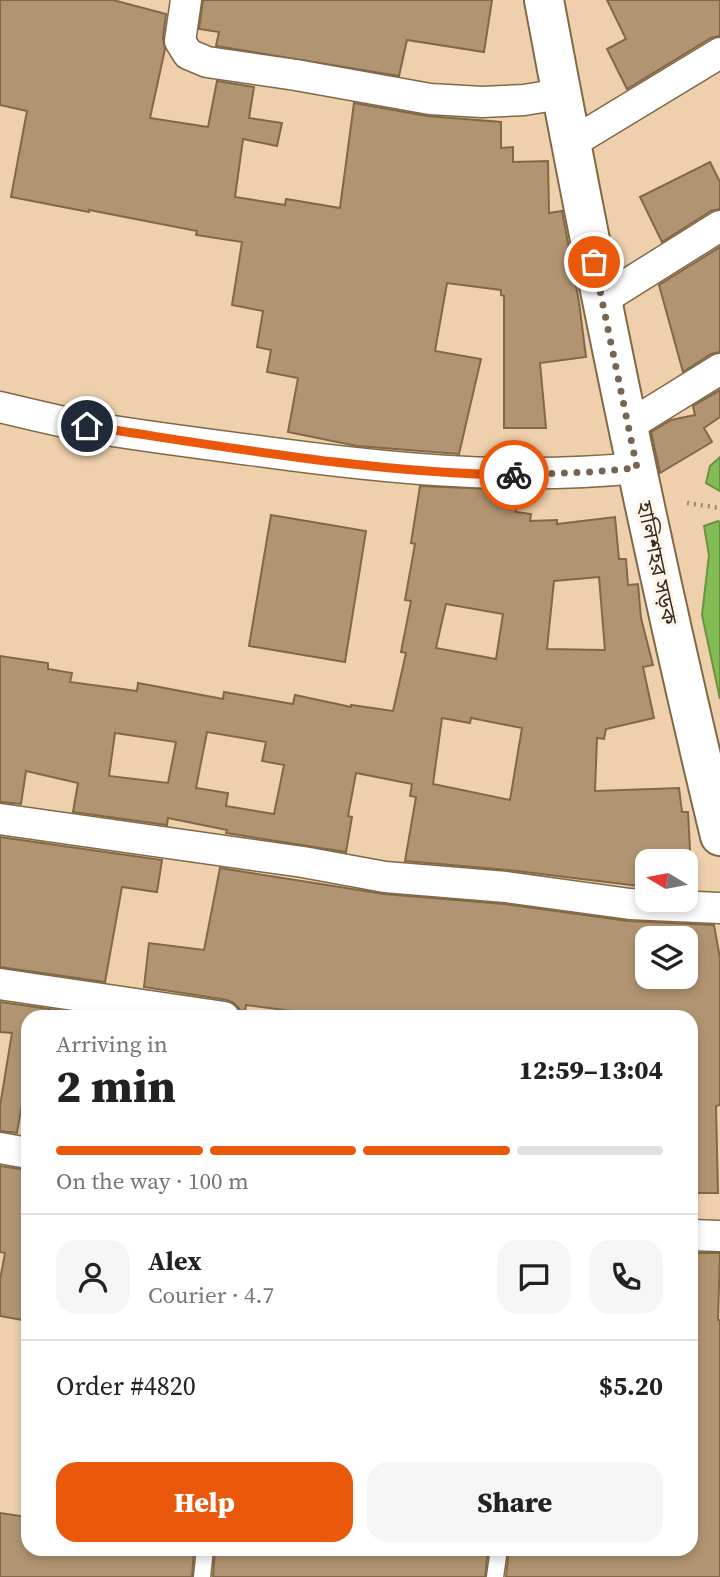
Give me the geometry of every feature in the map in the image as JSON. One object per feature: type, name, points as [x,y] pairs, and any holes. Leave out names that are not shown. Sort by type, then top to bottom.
[{"type":"street","points":[[186,0],[180,41],[188,54],[207,62],[430,99],[482,102],[524,100],[561,94]]},
{"type":"street","name":"হালিশহর সড়ক","points":[[546,1],[570,144],[628,426],[720,836]]},
{"type":"street","points":[[570,144],[720,53]]},
{"type":"street","points":[[602,300],[720,226]]},
{"type":"street","points":[[628,426],[720,369]]},
{"type":"street","points":[[0,407],[100,428],[294,456],[396,467],[543,475],[637,468]]},
{"type":"street","points":[[0,819],[303,862],[385,877],[506,887],[630,904],[720,908]]},
{"type":"street","points":[[0,984],[176,1010]]},
{"type":"street","points":[[0,1148],[21,1152]]},
{"type":"street","points":[[698,1236],[720,1236]]},
{"type":"lane","points":[[202,1577],[204,1556]]},
{"type":"lane","points":[[495,1577],[498,1556]]},
{"type":"path","points":[[687,503],[720,508]]},
{"type":"shaded area","points":[[720,457],[720,491],[706,483],[710,466]]},
{"type":"shaded area","points":[[718,521],[720,699],[702,615],[709,555],[704,526]]},
{"type":"building","points":[[0,0],[113,0],[166,14],[163,38],[165,49],[150,118],[208,127],[217,81],[254,87],[249,118],[282,123],[277,146],[243,139],[235,197],[285,205],[286,199],[340,208],[354,103],[427,116],[501,122],[501,148],[513,147],[513,162],[548,161],[549,213],[562,211],[579,302],[586,357],[540,363],[546,428],[504,428],[504,296],[501,295],[501,290],[447,283],[435,351],[481,359],[459,454],[357,446],[288,432],[298,378],[267,372],[271,350],[257,347],[263,311],[232,305],[242,242],[196,235],[197,231],[11,197],[27,111],[0,105]]},
{"type":"building","points":[[203,0],[492,0],[484,52],[407,40],[399,76],[216,46],[219,32],[199,29]]},
{"type":"building","points":[[607,0],[720,0],[720,36],[711,38],[627,89],[607,49],[626,39]]},
{"type":"building","points":[[710,162],[720,182],[720,209],[711,211],[662,242],[640,197]]},
{"type":"building","points":[[720,247],[720,352],[711,354],[683,372],[659,285]]},
{"type":"building","points":[[720,390],[720,417],[704,428],[712,442],[660,473],[651,432],[671,420],[695,415],[693,406]]},
{"type":"building","points":[[420,486],[517,490],[516,512],[531,514],[530,521],[557,520],[557,524],[615,517],[619,559],[626,559],[628,585],[638,584],[641,618],[653,665],[643,667],[654,718],[606,729],[604,739],[597,738],[595,791],[679,788],[682,812],[688,812],[690,849],[635,849],[635,885],[405,861],[416,797],[410,796],[412,784],[356,773],[348,816],[352,817],[346,852],[226,833],[227,830],[168,818],[167,825],[73,812],[78,783],[26,771],[21,804],[0,802],[0,656],[48,663],[48,669],[72,673],[70,682],[137,691],[138,683],[223,699],[224,692],[293,704],[295,695],[351,707],[393,711],[406,653],[401,652],[411,601],[405,600],[415,544],[411,543]],"holes":[[[599,577],[605,650],[547,649],[554,581]],[[446,604],[503,614],[496,659],[436,648]],[[442,718],[470,723],[471,718],[522,728],[510,800],[433,784]],[[207,732],[266,742],[262,761],[284,765],[274,814],[226,806],[228,793],[196,788]],[[115,733],[176,742],[168,783],[109,776]]]},
{"type":"building","points":[[271,515],[366,531],[345,662],[249,646]]},
{"type":"building","points":[[0,837],[162,860],[157,892],[122,887],[105,982],[0,967]]},
{"type":"building","points":[[220,868],[384,894],[504,904],[628,921],[714,925],[720,958],[720,1105],[716,1106],[718,1193],[698,1193],[698,1010],[284,1010],[246,1005],[245,1010],[240,1010],[227,1000],[144,987],[149,943],[204,950]]},
{"type":"building","points":[[0,1002],[57,1010],[21,1010],[21,1110],[17,1133],[0,1131],[0,1106],[12,1033],[0,1032]]},
{"type":"building","points":[[0,1166],[21,1169],[21,1320],[0,1316],[0,1280],[5,1253],[0,1252]]},
{"type":"building","points":[[698,1253],[720,1253],[720,1577],[506,1577],[508,1556],[698,1556]]},
{"type":"building","points":[[0,1513],[21,1516],[21,1556],[194,1556],[192,1577],[0,1577]]},
{"type":"building","points":[[214,1556],[487,1556],[485,1577],[213,1577]]},
{"type":"way so far","points":[[514,475],[637,468],[594,262]]},
{"type":"route","points":[[87,426],[361,464],[514,475]]}]
